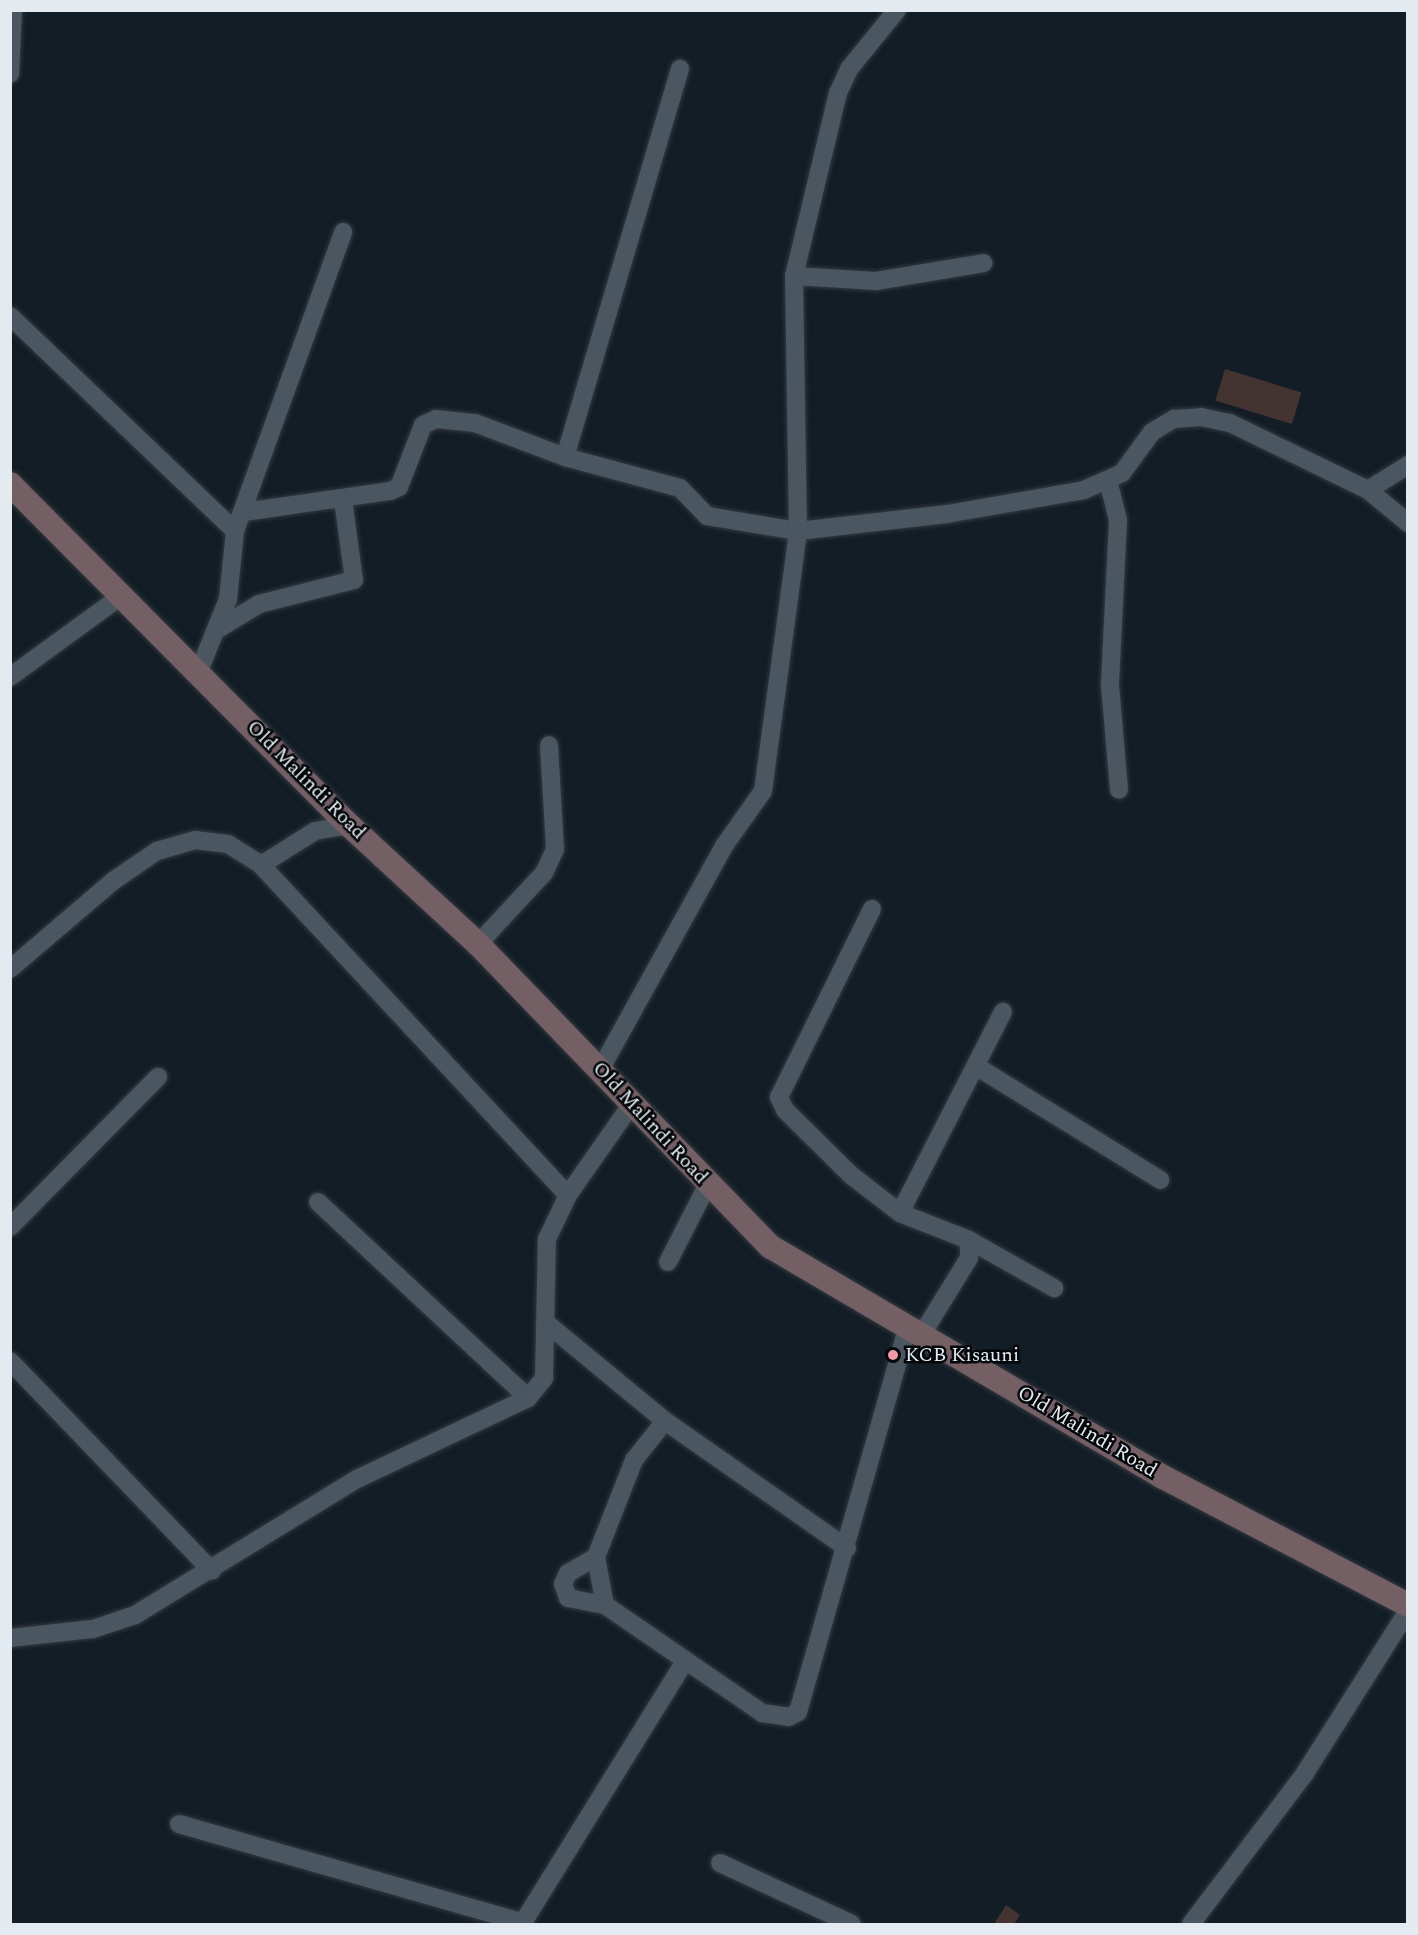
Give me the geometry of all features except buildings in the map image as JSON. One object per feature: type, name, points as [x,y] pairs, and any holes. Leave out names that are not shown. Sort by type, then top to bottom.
[{"type":"main road","name":"Old Malindi Road","points":[[10,484],[121,596],[199,670],[349,825],[478,944],[631,1105],[771,1247],[1163,1477],[1407,1605]]},
{"type":"street","points":[[10,75],[13,10]]},
{"type":"street","points":[[600,1070],[724,846],[763,791],[798,531],[794,276],[838,93],[849,69],[897,10]]},
{"type":"street","points":[[565,457],[680,69]]},
{"type":"street","points":[[199,670],[218,629],[234,570],[235,531],[244,512],[343,232]]},
{"type":"street","points":[[794,276],[876,281],[984,263]]},
{"type":"street","points":[[10,316],[235,531]]},
{"type":"street","points":[[244,512],[343,500],[399,487],[428,420],[475,423],[565,457],[680,488],[707,516],[798,531],[1047,499],[1108,480],[1122,473],[1161,425],[1201,417],[1230,423],[1368,490],[1407,523]]},
{"type":"street","points":[[1368,490],[1407,465]]},
{"type":"street","points":[[1108,480],[1118,520],[1110,685],[1119,790]]},
{"type":"street","points":[[218,629],[259,604],[354,580],[343,500]]},
{"type":"street","points":[[10,677],[121,596]]},
{"type":"street","points":[[478,944],[544,873],[555,849],[549,745]]},
{"type":"street","points":[[261,865],[315,831],[349,825]]},
{"type":"street","points":[[10,969],[113,881],[157,851],[212,840],[261,865],[568,1195]]},
{"type":"street","points":[[872,909],[779,1097],[785,1110],[852,1176],[900,1213],[969,1240],[1054,1288]]},
{"type":"street","points":[[900,1213],[978,1068],[1002,1012]]},
{"type":"street","points":[[978,1068],[1160,1180]]},
{"type":"street","points":[[10,1227],[158,1077]]},
{"type":"street","points":[[10,1638],[93,1629],[125,1618],[212,1570],[357,1479],[528,1398],[544,1378],[548,1239],[568,1195],[631,1105]]},
{"type":"street","points":[[668,1263],[708,1184]]},
{"type":"street","points":[[318,1202],[528,1398]]},
{"type":"street","points":[[596,1557],[568,1573],[562,1584],[568,1598],[605,1605],[684,1664],[762,1713],[778,1719],[798,1712],[915,1330],[969,1258],[969,1240]]},
{"type":"street","points":[[545,1322],[665,1421],[847,1548]]},
{"type":"street","points":[[10,1361],[212,1570]]},
{"type":"street","points":[[605,1605],[596,1557],[634,1460],[665,1421]]},
{"type":"street","points":[[1191,1924],[1305,1773],[1407,1611]]},
{"type":"street","points":[[179,1824],[523,1924],[684,1664]]},
{"type":"street","points":[[720,1863],[852,1924]]},
{"type":"place","name":"KCB Kisauni","points":[[893,1355]]}]
